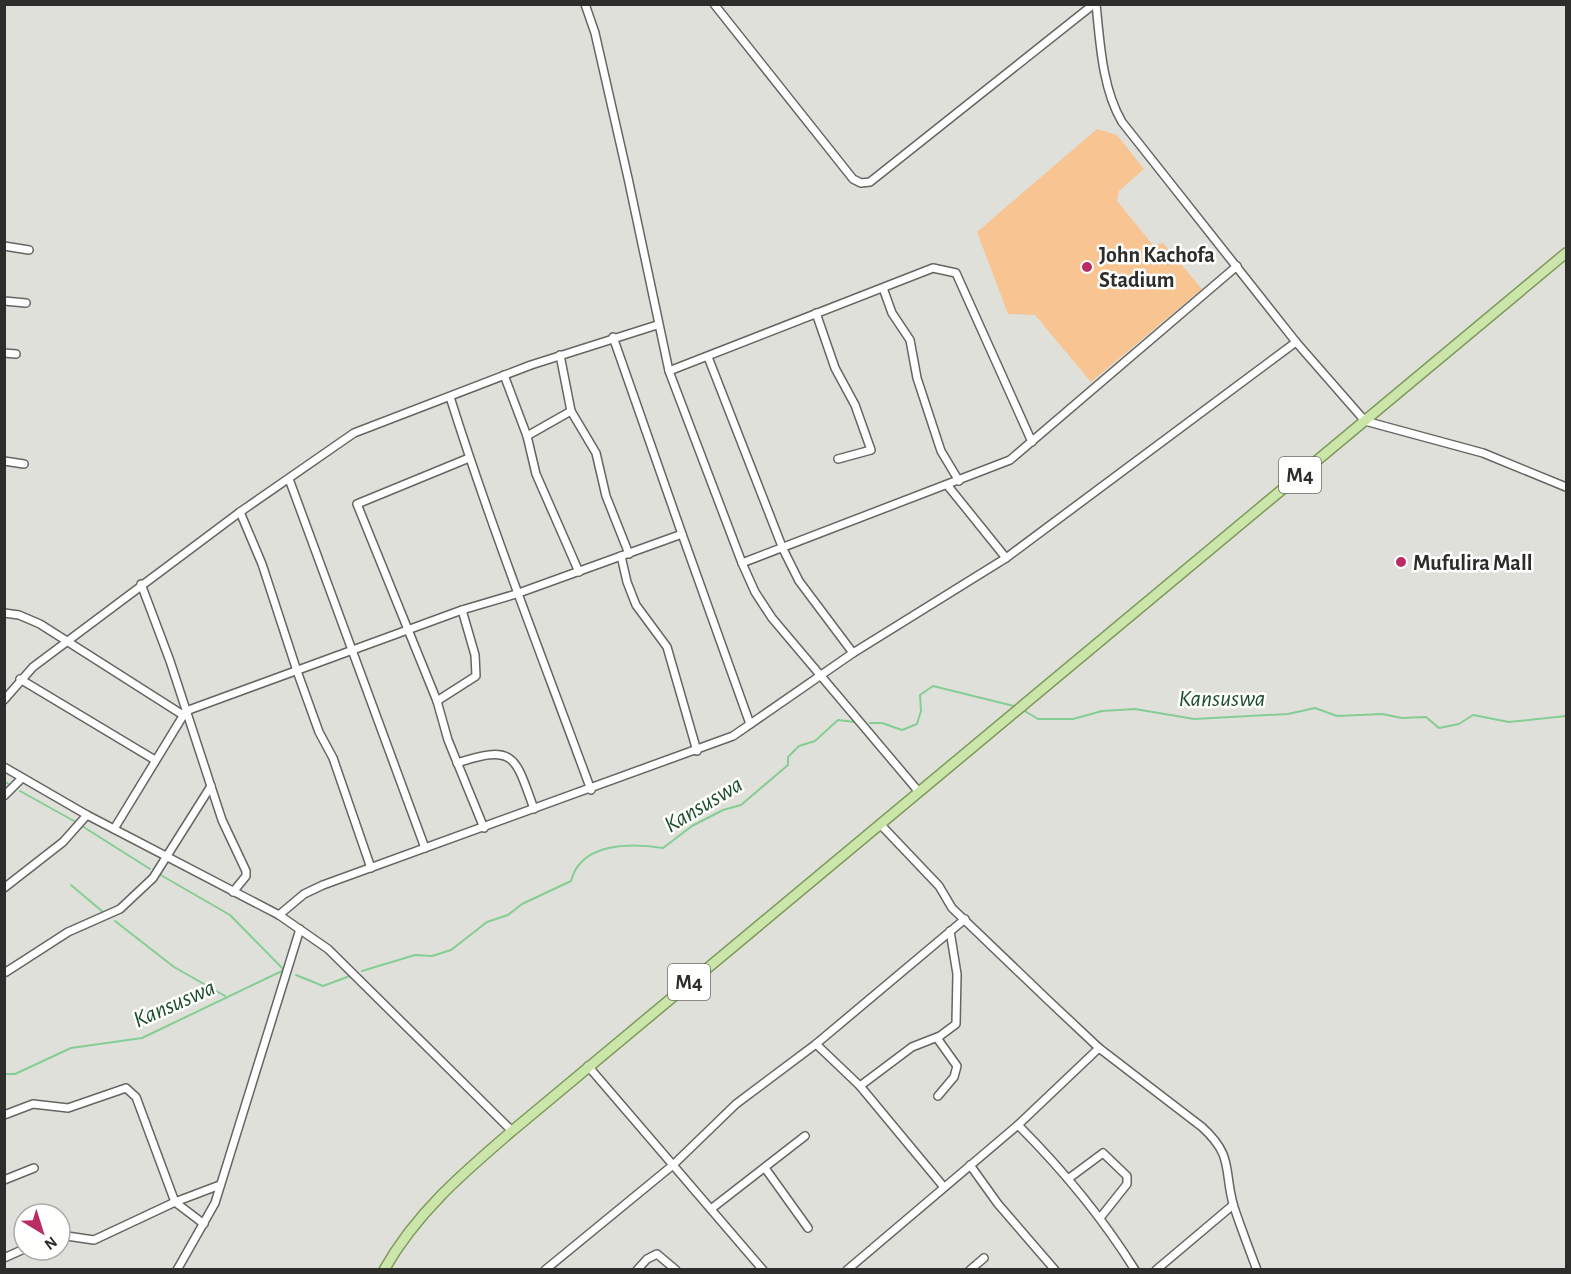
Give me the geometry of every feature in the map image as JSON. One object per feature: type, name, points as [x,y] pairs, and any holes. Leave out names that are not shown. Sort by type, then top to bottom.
[{"type":"main road","name":"M4","points":[[384,1269],[412,1227],[444,1189],[588,1066],[1566,253]]},
{"type":"street","points":[[585,4],[595,33],[628,178],[657,325],[669,371],[742,564],[762,604],[919,792]]},
{"type":"street","points":[[714,4],[853,179],[861,183],[870,182],[1095,4]]},
{"type":"street","points":[[1095,4],[1100,44],[1116,113],[1162,175],[1296,342],[1365,421],[1484,453],[1566,488]]},
{"type":"street","points":[[4,246],[29,250]]},
{"type":"street","points":[[742,564],[948,486],[1010,460],[1237,266]]},
{"type":"street","points":[[669,371],[933,268],[956,273],[1032,442]]},
{"type":"street","points":[[883,288],[892,313],[910,340],[917,378],[941,451],[959,481]]},
{"type":"street","points":[[4,301],[26,303]]},
{"type":"street","points":[[816,313],[835,368],[855,405],[871,450],[838,459]]},
{"type":"street","points":[[4,700],[20,679],[141,584],[240,512],[367,426],[560,355],[657,325]]},
{"type":"street","points":[[613,337],[750,724]]},
{"type":"street","points":[[279,915],[312,889],[591,790],[726,739],[853,653],[1006,558],[1296,342]]},
{"type":"street","points":[[4,353],[16,354]]},
{"type":"street","points":[[560,355],[572,411],[596,453],[606,496],[629,554]]},
{"type":"street","points":[[708,357],[783,549],[799,581],[853,653]]},
{"type":"street","points":[[504,375],[527,436],[536,474],[579,572]]},
{"type":"street","points":[[450,397],[516,594],[591,790]]},
{"type":"street","points":[[527,436],[572,411]]},
{"type":"street","points":[[469,458],[357,504],[437,701],[457,763],[484,828]]},
{"type":"street","points":[[4,461],[24,464]]},
{"type":"street","points":[[289,479],[354,650],[425,848]]},
{"type":"street","points":[[948,486],[1006,558]]},
{"type":"street","points":[[240,512],[265,572],[297,671],[319,732],[333,758],[371,868]]},
{"type":"street","points":[[114,829],[184,713],[462,610],[516,594],[682,534]]},
{"type":"street","points":[[621,556],[627,582],[636,605],[667,647],[697,751]]},
{"type":"street","points":[[141,584],[228,835],[246,874],[233,892]]},
{"type":"street","points":[[437,701],[476,676],[474,648],[462,610]]},
{"type":"street","points":[[4,613],[31,619],[184,713]]},
{"type":"street","points":[[20,679],[155,760]]},
{"type":"street","points":[[457,763],[481,755],[496,753],[507,755],[518,768],[534,809]]},
{"type":"street","points":[[4,767],[87,816],[279,915],[300,929],[343,963],[512,1131]]},
{"type":"street","points":[[4,796],[22,778]]},
{"type":"street","points":[[5,971],[68,932],[120,909],[153,878],[211,786]]},
{"type":"street","points":[[4,888],[63,842],[87,816]]},
{"type":"street","points":[[880,824],[939,886],[952,908],[1099,1048],[1202,1127],[1217,1142],[1227,1161],[1233,1205],[1257,1269]]},
{"type":"street","points":[[545,1269],[582,1236],[673,1165],[736,1104],[816,1044],[965,919]]},
{"type":"street","points":[[177,1269],[215,1203],[300,929]]},
{"type":"street","points":[[860,1086],[912,1047],[937,1038],[956,1024],[958,1019],[956,954],[950,931]]},
{"type":"street","points":[[937,1038],[957,1066],[954,1077],[938,1096]]},
{"type":"street","points":[[816,1044],[860,1086],[943,1186]]},
{"type":"street","points":[[847,1269],[1018,1125],[1099,1048]]},
{"type":"street","points":[[588,1066],[711,1209],[757,1268]]},
{"type":"street","points":[[4,1115],[33,1104],[68,1108],[126,1088],[136,1096],[175,1202],[204,1224]]},
{"type":"street","points":[[1018,1125],[1100,1218],[1136,1269]]},
{"type":"street","points":[[711,1209],[805,1136]]},
{"type":"street","points":[[1068,1179],[1103,1154],[1127,1176],[1128,1184],[1100,1218]]},
{"type":"street","points":[[970,1165],[998,1204],[1055,1269]]},
{"type":"street","points":[[4,1180],[34,1168]]},
{"type":"street","points":[[765,1168],[808,1228]]},
{"type":"street","points":[[72,1237],[93,1240],[175,1202],[220,1185]]},
{"type":"street","points":[[1156,1269],[1233,1205]]},
{"type":"street","points":[[637,1269],[647,1258],[657,1254],[676,1269]]},
{"type":"street","points":[[969,1269],[984,1258]]},
{"type":"shaded area","name":"John Kachofa Stadium","points":[[1097,129],[1117,135],[1144,169],[1119,191],[1117,201],[1153,245],[1163,243],[1202,289],[1091,382],[1035,315],[1008,314],[977,232]]},
{"type":"waterway","name":"Kansuswa","points":[[870,723],[882,723],[902,730],[917,724],[921,711],[920,695],[933,686],[1018,707]]},
{"type":"waterway","name":"Kansuswa","points":[[1023,710],[1038,719],[1073,719],[1102,711],[1135,709],[1194,719],[1288,714],[1315,708],[1337,716],[1382,714],[1402,718],[1426,717],[1439,728],[1459,724],[1473,715],[1509,722],[1566,716]]},
{"type":"waterway","name":"Kansuswa","points":[[362,971],[415,955],[432,956],[451,950],[487,922],[508,915],[522,904],[571,881],[577,868],[596,852],[622,846],[663,848],[692,826],[723,810],[741,805],[788,765],[788,757],[799,746],[815,741],[838,720],[855,722]]},
{"type":"waterway","points":[[4,781],[10,785]]},
{"type":"waterway","points":[[20,791],[74,821]]},
{"type":"waterway","points":[[82,826],[150,869]]},
{"type":"waterway","name":"Kansuswa","points":[[4,1074],[15,1074],[71,1048],[142,1038],[284,970],[230,915],[159,874]]},
{"type":"waterway","points":[[71,885],[103,912]]},
{"type":"waterway","points":[[115,921],[174,967],[225,996]]},
{"type":"waterway","name":"Kansuswa","points":[[296,975],[323,986],[350,976]]},
{"type":"place","name":"John Kachofa Stadium","points":[[1087,267]]},
{"type":"place","name":"Mufulira Mall","points":[[1401,562]]}]
